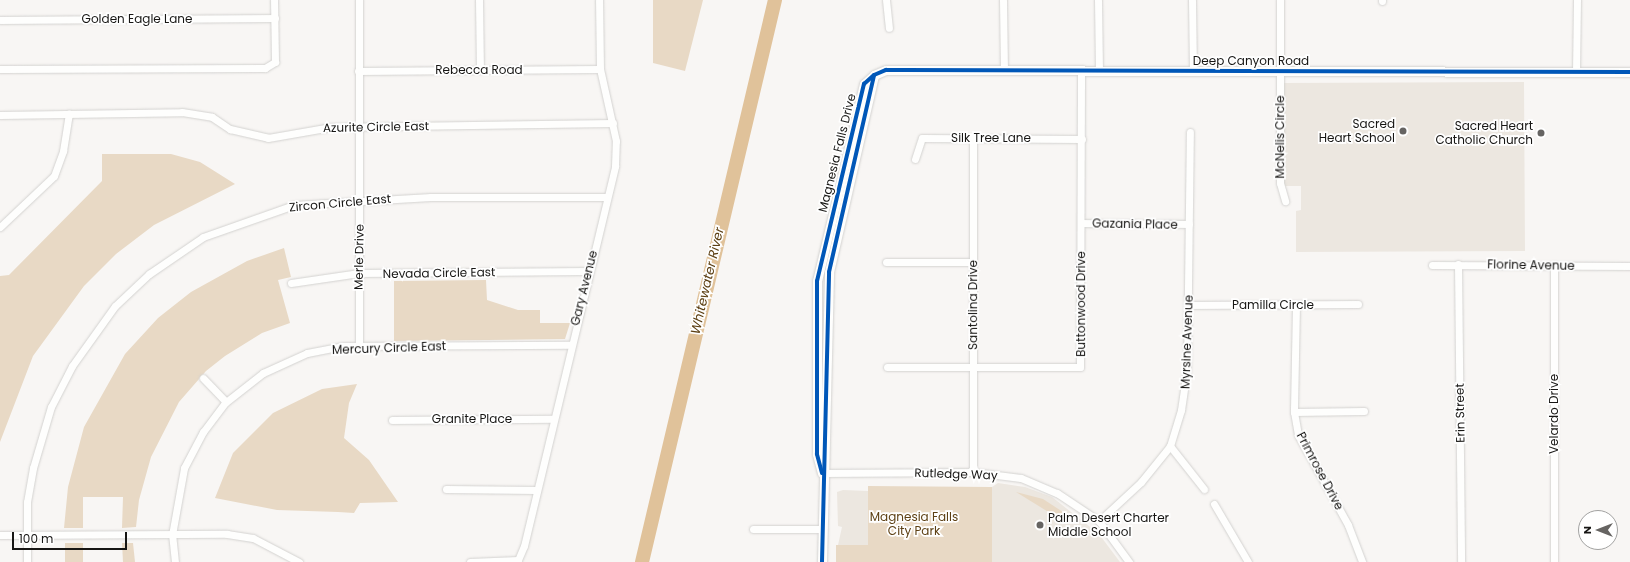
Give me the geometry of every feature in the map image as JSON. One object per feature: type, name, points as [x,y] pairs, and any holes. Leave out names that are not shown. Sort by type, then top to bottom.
[{"type":"street","points":[[0,69],[262,68],[275,62],[274,0]]},
{"type":"street","name":"Merle Drive","points":[[359,0],[357,127],[360,200],[359,346]]},
{"type":"street","points":[[479,0],[480,70]]},
{"type":"street","name":"Gary Avenue","points":[[504,562],[518,560],[615,166],[613,123],[600,69],[599,0]]},
{"type":"street","points":[[886,0],[889,28]]},
{"type":"street","points":[[1003,0],[1004,70]]},
{"type":"street","points":[[1098,0],[1099,72]]},
{"type":"street","points":[[1192,0],[1193,71]]},
{"type":"street","name":"McNelis Circle","points":[[1280,0],[1280,183],[1284,201]]},
{"type":"street","points":[[1576,72],[1577,0]]},
{"type":"street","name":"Golden Eagle Lane","points":[[0,20],[274,18]]},
{"type":"street","name":"Rebecca Road","points":[[358,71],[600,69]]},
{"type":"street","name":"Deep Canyon Road","points":[[874,75],[886,70],[1004,70],[1081,72],[1630,72]]},
{"type":"street","name":"Buttonwood Drive","points":[[887,367],[1080,367],[1082,139],[1081,72]]},
{"type":"street","name":"Magnesia Falls Drive","points":[[822,562],[822,473],[817,454],[817,281],[864,84],[874,75]]},
{"type":"street","name":"Azurite Circle East","points":[[0,115],[182,112],[212,117],[230,129],[268,138],[331,127],[613,123]]},
{"type":"street","points":[[0,227],[54,176],[64,151],[69,113]]},
{"type":"street","name":"Myrsine Avenue","points":[[1099,520],[1141,482],[1170,446],[1186,389],[1189,305],[1190,132]]},
{"type":"street","name":"Silk Tree Lane","points":[[915,159],[922,138],[1082,139]]},
{"type":"street","name":"Santolina Drive","points":[[973,138],[973,472]]},
{"type":"street","name":"Zircon Circle East","points":[[27,562],[25,536],[33,468],[51,407],[82,349],[114,306],[148,274],[209,235],[294,205],[360,200],[607,198]]},
{"type":"street","name":"Gazania Place","points":[[1081,223],[1189,224]]},
{"type":"street","points":[[886,262],[973,262]]},
{"type":"street","name":"Erin Street","points":[[1458,264],[1461,562]]},
{"type":"street","name":"Florine Avenue","points":[[1432,265],[1630,266]]},
{"type":"street","name":"Velardo Drive","points":[[1554,265],[1554,562]]},
{"type":"street","name":"Nevada Circle East","points":[[291,283],[359,273],[588,271]]},
{"type":"street","name":"Pamilla Circle","points":[[1189,305],[1358,304]]},
{"type":"street","name":"Primrose Drive","points":[[1296,305],[1294,412],[1298,435],[1348,525],[1362,562]]},
{"type":"street","name":"Mercury Circle East","points":[[175,562],[172,535],[184,468],[203,432],[226,402],[263,373],[307,353],[359,346],[570,345]]},
{"type":"street","points":[[203,378],[226,402]]},
{"type":"street","points":[[1294,412],[1364,411]]},
{"type":"street","name":"Granite Place","points":[[392,420],[553,419]]},
{"type":"street","points":[[1170,446],[1204,489]]},
{"type":"street","name":"Rutledge Way","points":[[822,473],[973,472],[1021,478],[1057,493],[1099,520],[1129,562]]},
{"type":"street","points":[[446,489],[536,490]]},
{"type":"street","points":[[1214,504],[1248,562]]},
{"type":"street","points":[[753,529],[822,529]]},
{"type":"street","points":[[0,535],[227,534],[253,538],[299,562]]},
{"type":"street","points":[[470,562],[504,562]]},
{"type":"shaded area","name":"Sacred Heart School","points":[[1524,82],[1525,251],[1296,252],[1296,211],[1301,210],[1301,186],[1283,186],[1282,83]]},
{"type":"shaded area","name":"Palm Desert Charter Middle School","points":[[998,483],[1025,487],[1052,497],[1099,534],[1120,562],[992,562],[992,487]]},
{"type":"shaded area","points":[[843,490],[868,491],[868,545],[838,545],[842,527],[838,526],[837,492]]},
{"type":"green space","points":[[653,0],[703,0],[685,71],[653,63]]},
{"type":"green space","points":[[102,154],[171,154],[200,162],[235,184],[154,225],[116,254],[84,286],[33,356],[0,442],[0,276],[9,275],[102,181]]},
{"type":"green space","points":[[284,248],[291,277],[278,280],[290,323],[262,333],[225,356],[206,371],[179,402],[151,457],[139,500],[136,527],[122,528],[123,497],[83,497],[83,528],[64,528],[68,487],[84,427],[125,354],[158,318],[191,292],[247,261]]},
{"type":"green space","points":[[486,280],[487,300],[518,310],[540,310],[540,323],[570,323],[565,339],[394,341],[394,281]]},
{"type":"green space","points":[[357,384],[349,403],[344,438],[369,460],[398,502],[360,503],[354,513],[277,510],[215,498],[233,453],[273,413],[322,389]]},
{"type":"green space","name":"Magnesia Falls City Park","points":[[868,486],[992,487],[992,562],[836,562],[836,545],[868,545]]},
{"type":"green space","points":[[1016,492],[1043,499],[1066,514],[1050,513]]},
{"type":"green space","points":[[65,543],[83,543],[83,562],[65,562]]},
{"type":"green space","points":[[122,543],[133,543],[135,562],[123,562]]},
{"type":"waterway","name":"Whitewater River","points":[[642,562],[775,0]]},
{"type":"cycle path","points":[[822,473],[817,454],[817,281],[864,84],[874,75],[886,70],[1630,72]]},
{"type":"cycle path","points":[[822,562],[829,272],[874,75]]},
{"type":"place","name":"Sacred Heart School","points":[[1403,131]]},
{"type":"place","name":"Sacred Heart Catholic Church","points":[[1541,133]]},
{"type":"place","name":"Palm Desert Charter Middle School","points":[[1040,525]]}]
